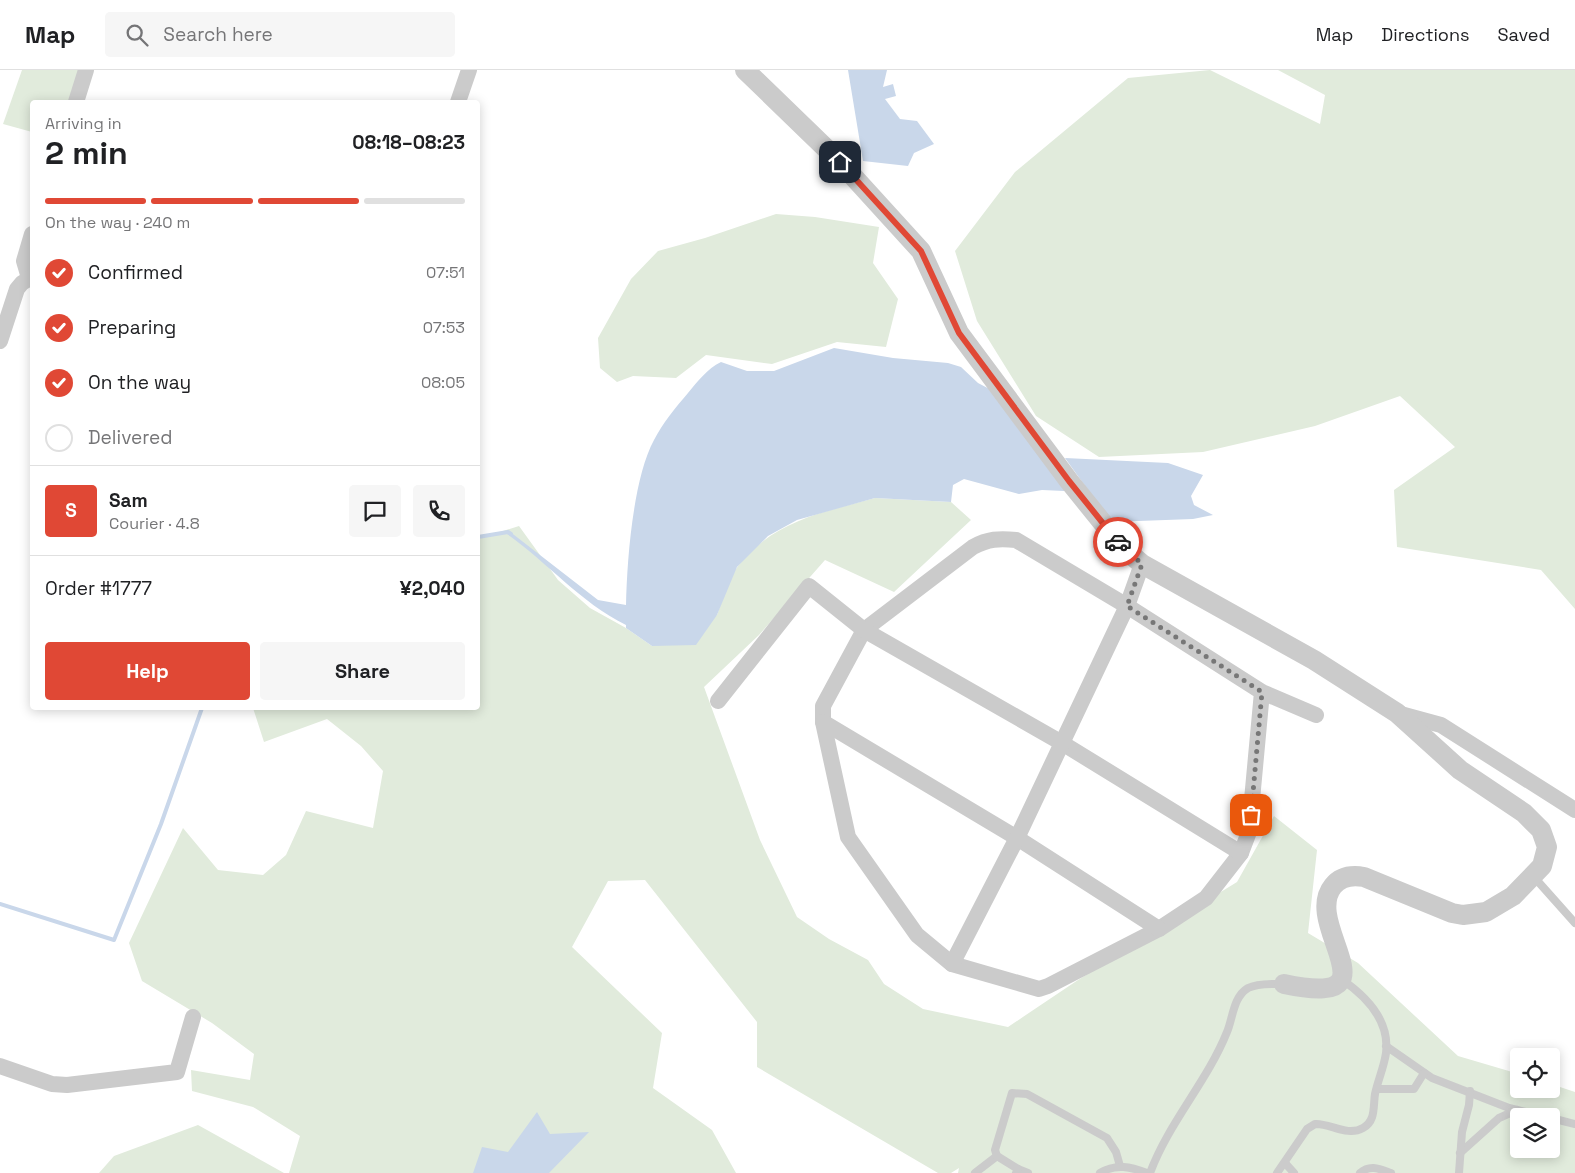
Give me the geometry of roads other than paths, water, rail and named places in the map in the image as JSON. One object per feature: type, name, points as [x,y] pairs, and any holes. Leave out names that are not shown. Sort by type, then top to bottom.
[{"type":"street","points":[[77,100],[86,70]]},
{"type":"street","points":[[459,100],[469,70]]},
{"type":"street","points":[[745,70],[840,162],[921,251],[959,333],[1069,481],[1122,548],[1142,564],[1314,660],[1397,713],[1460,770],[1524,813],[1541,830],[1546,838],[1546,857],[1534,877],[1499,906],[1486,912],[1463,915],[1442,910],[1356,875],[1339,880],[1332,886],[1325,904],[1330,928],[1342,960],[1341,979],[1335,986],[1317,991],[1284,984]]},
{"type":"street","points":[[30,241],[24,261],[30,276]]},
{"type":"street","points":[[0,341],[17,290],[30,279]]},
{"type":"street","points":[[1262,692],[1249,832],[1241,853],[1206,898],[1159,929],[1039,989],[952,964],[917,935],[848,837],[823,722],[823,706],[864,630],[915,594],[942,569],[973,547],[986,540],[999,538],[1016,540],[1127,606],[1262,692],[1316,715]]},
{"type":"street","points":[[952,964],[1017,838],[1127,606],[1142,564]]},
{"type":"street","points":[[718,701],[809,586],[864,630],[1062,743],[1241,853]]},
{"type":"street","points":[[1397,713],[1441,725],[1575,810]]},
{"type":"street","points":[[823,722],[1017,838],[1159,929]]},
{"type":"street","points":[[0,1066],[52,1084],[68,1085],[177,1072],[193,1017]]},
{"type":"lane","points":[[1534,877],[1575,923]]},
{"type":"lane","points":[[1294,1173],[1282,1169],[1308,1129],[1314,1124],[1345,1130],[1364,1128],[1375,1111],[1377,1089],[1386,1046],[1382,1022],[1375,1009],[1353,987],[1341,979]]},
{"type":"lane","points":[[1100,1173],[1120,1166],[1131,1167],[1148,1173],[1168,1132],[1211,1066],[1228,1031],[1237,1001],[1248,988],[1265,984],[1284,984]]},
{"type":"lane","points":[[1386,1046],[1424,1073],[1512,1108]]},
{"type":"lane","points":[[1377,1089],[1414,1089],[1424,1073]]},
{"type":"lane","points":[[1459,1173],[1462,1132],[1469,1105],[1470,1091]]},
{"type":"lane","points":[[1028,1173],[1017,1171],[997,1156],[996,1150],[1006,1108],[1012,1093],[1026,1094],[1107,1138],[1116,1152],[1120,1166]]},
{"type":"lane","points":[[1460,1153],[1499,1118],[1510,1113]]},
{"type":"lane","points":[[1560,1120],[1575,1124]]},
{"type":"lane","points":[[974,1173],[997,1156]]},
{"type":"lane","points":[[1360,1173],[1364,1169],[1376,1167],[1390,1173]]},
{"type":"water","points":[[848,70],[887,70],[883,87],[893,84],[896,96],[885,99],[900,119],[917,121],[934,144],[914,153],[908,166],[863,161]]},
{"type":"water","points":[[834,348],[893,358],[948,363],[961,367],[978,383],[1001,395],[1066,483],[1064,491],[1042,490],[1019,494],[964,479],[953,485],[951,502],[875,498],[797,520],[768,536],[737,567],[717,615],[696,645],[652,646],[626,628],[626,625],[609,616],[579,594],[507,534],[509,531],[598,600],[626,605],[632,520],[641,476],[654,440],[678,404],[711,368],[721,362],[747,371],[774,371]]},
{"type":"water","points":[[1065,458],[1168,463],[1203,475],[1191,496],[1194,505],[1213,515],[1193,519],[1111,522]]},
{"type":"water","points":[[537,1112],[550,1134],[589,1132],[549,1173],[473,1173],[482,1147],[508,1152]]},
{"type":"waterway","points":[[480,537],[508,532],[511,534]]},
{"type":"waterway","points":[[0,904],[114,940],[161,824],[201,710]]}]
